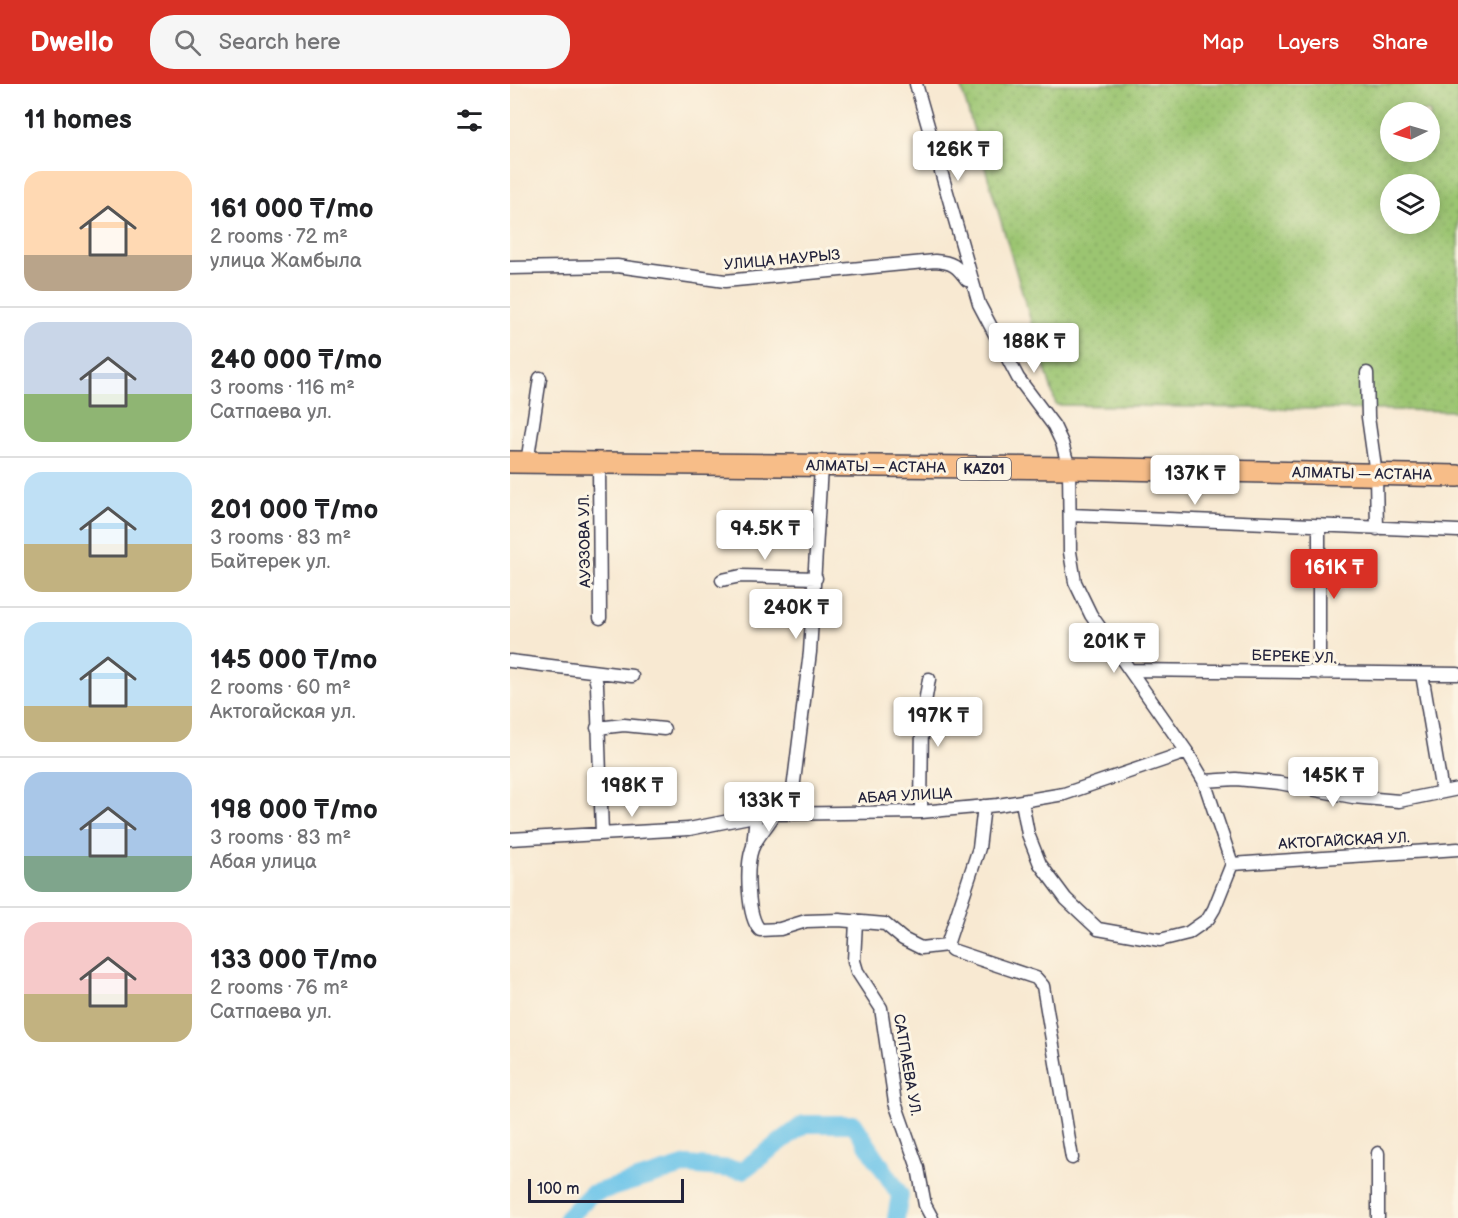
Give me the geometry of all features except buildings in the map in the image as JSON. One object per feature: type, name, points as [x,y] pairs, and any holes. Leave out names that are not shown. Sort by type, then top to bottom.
[{"type":"highway","name":"АЛМАТЫ — АСТАНА","points":[[518,463],[1069,468],[1458,476]]},
{"type":"street","points":[[916,84],[972,288],[1018,378],[1054,426],[1069,468],[1070,552],[1075,582],[1091,615],[1187,752],[1204,781],[1232,864],[1214,909],[1208,919],[1188,933],[1160,940],[1098,929],[1066,899],[1040,864],[1028,834],[1022,802]]},
{"type":"street","name":"УЛИЦА НАУРЫЗ","points":[[510,268],[617,266],[725,281],[935,261],[957,266],[972,288]]},
{"type":"street","points":[[1367,373],[1368,417],[1376,474],[1377,529]]},
{"type":"street","points":[[518,463],[540,378]]},
{"type":"street","name":"АУЭЗОВА УЛ.","points":[[599,463],[600,618]]},
{"type":"street","points":[[790,814],[816,578],[821,467]]},
{"type":"street","points":[[1070,515],[1458,531]]},
{"type":"street","points":[[1319,527],[1319,673]]},
{"type":"street","points":[[722,580],[741,576],[816,578]]},
{"type":"street","points":[[510,661],[594,673],[632,675]]},
{"type":"street","name":"БЕРЕКЕ УЛ.","points":[[1130,670],[1458,674]]},
{"type":"street","points":[[594,673],[597,685],[602,834]]},
{"type":"street","points":[[1422,674],[1442,792]]},
{"type":"street","points":[[921,812],[922,720],[929,679]]},
{"type":"street","points":[[597,728],[624,725],[664,729]]},
{"type":"street","name":"АБАЯ УЛИЦА","points":[[510,839],[689,829],[775,813],[921,812],[1022,802],[1064,794],[1187,752]]},
{"type":"street","points":[[1204,781],[1236,779],[1279,783],[1353,797],[1390,801],[1458,789]]},
{"type":"street","points":[[947,945],[979,848],[984,806]]},
{"type":"street","points":[[752,847],[775,813]]},
{"type":"street","points":[[756,815],[748,871],[752,916],[760,930],[780,929],[806,921],[826,919],[856,921],[885,924],[914,946],[931,948],[947,945]]},
{"type":"street","name":"АКТОГАЙСКАЯ УЛ.","points":[[1232,864],[1458,849]]},
{"type":"street","name":"САТПАЕВА УЛ.","points":[[856,921],[854,961],[857,971],[881,1008],[895,1103],[918,1168],[925,1205],[932,1218]]},
{"type":"street","points":[[947,945],[952,950],[1036,978],[1043,986],[1072,1158]]},
{"type":"street","points":[[1378,1153],[1378,1218]]},
{"type":"green space","points":[[960,84],[1458,84],[1458,411],[1056,405]]},
{"type":"waterway","points":[[567,1218],[591,1194],[687,1165],[743,1170],[804,1124],[854,1124],[900,1195],[896,1218]]}]
